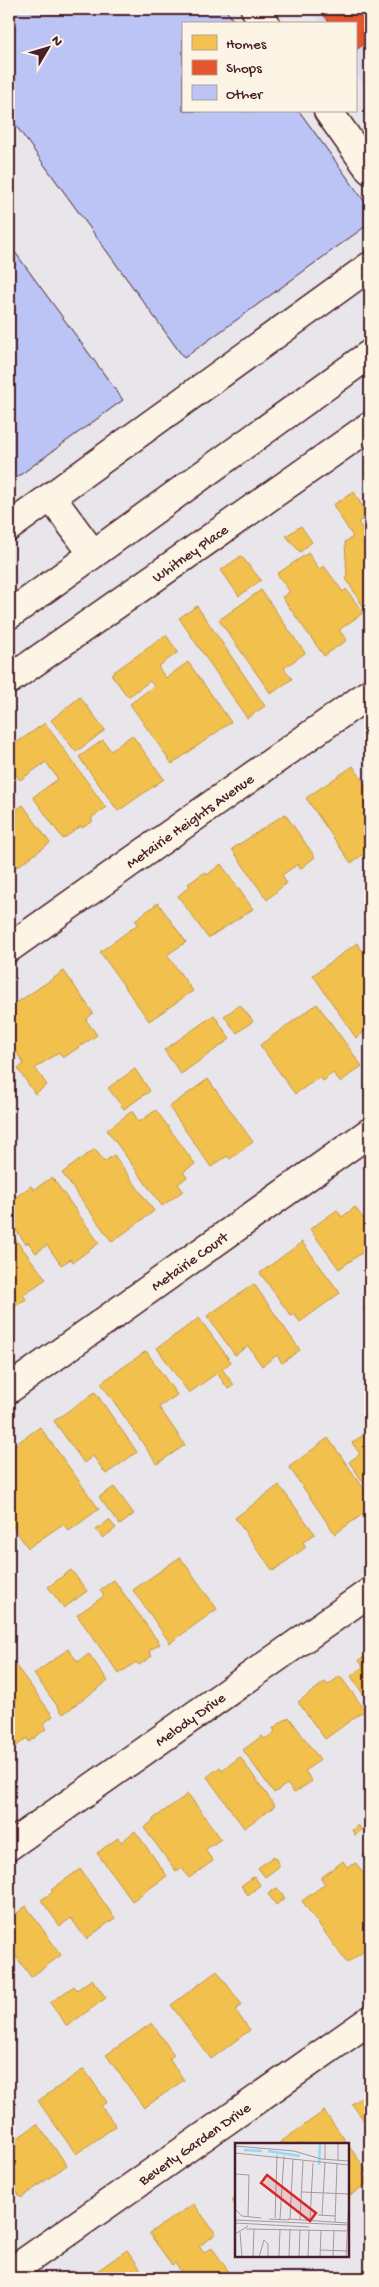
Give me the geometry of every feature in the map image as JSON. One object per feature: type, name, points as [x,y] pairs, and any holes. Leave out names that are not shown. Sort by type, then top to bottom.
[{"type":"street","points":[[255,9],[265,22]]},
{"type":"street","points":[[329,112],[370,170]]},
{"type":"street","points":[[9,527],[370,266]]},
{"type":"street","points":[[9,615],[370,354]]},
{"type":"street","name":"Whitney Place","points":[[9,680],[370,426]]},
{"type":"street","points":[[51,497],[93,554]]},
{"type":"street","name":"Metairie Heights Avenue","points":[[9,948],[370,693]]},
{"type":"street","name":"Metairie Court","points":[[9,1389],[370,1132]]},
{"type":"street","name":"Melody Drive","points":[[9,1846],[370,1592]]},
{"type":"street","name":"Beverly Garden Drive","points":[[18,2266],[370,2020]]},
{"type":"shaded area","points":[[310,9],[370,9],[370,93],[356,73],[356,22],[320,22]]},
{"type":"building: Homes","points":[[354,492],[368,516],[358,522],[363,530],[366,527],[370,533],[370,618],[345,577],[347,576],[345,542],[353,537],[333,505]]},
{"type":"building: Homes","points":[[301,526],[312,542],[300,552],[286,536]]},
{"type":"building: Homes","points":[[308,553],[319,569],[324,566],[343,592],[346,589],[363,613],[339,630],[347,640],[324,656],[282,597],[290,592],[277,574]]},
{"type":"building: Homes","points":[[241,556],[261,580],[239,596],[221,570]]},
{"type":"building: Homes","points":[[261,590],[305,653],[284,668],[292,679],[271,694],[219,620]]},
{"type":"building: Homes","points":[[197,606],[265,706],[247,718],[179,618]]},
{"type":"building: Homes","points":[[166,635],[178,652],[158,667],[166,678],[188,662],[231,722],[172,764],[130,704],[154,686],[150,681],[128,697],[111,674]]},
{"type":"building: Homes","points":[[80,697],[105,730],[76,752],[51,720]]},
{"type":"building: Homes","points":[[45,723],[106,808],[92,817],[92,822],[82,828],[81,826],[63,839],[33,797],[58,779],[46,762],[20,780],[9,765],[9,748]]},
{"type":"building: Homes","points":[[132,735],[164,779],[118,811],[79,757],[103,740],[111,751]]},
{"type":"building: Homes","points":[[353,766],[370,792],[370,856],[362,855],[351,863],[306,798]]},
{"type":"building: Homes","points":[[23,805],[50,843],[17,867],[9,855],[9,815]]},
{"type":"building: Homes","points":[[285,814],[315,857],[300,869],[298,864],[282,875],[286,883],[267,900],[232,849]]},
{"type":"building: Homes","points":[[221,864],[253,909],[208,938],[178,896],[190,886],[188,884],[205,872],[207,875]]},
{"type":"building: Homes","points":[[158,903],[186,942],[167,955],[193,991],[149,1021],[100,952],[138,924],[135,920]]},
{"type":"building: Homes","points":[[357,943],[370,962],[370,1028],[356,1038],[313,975]]},
{"type":"building: Homes","points":[[64,971],[93,1013],[86,1020],[97,1035],[63,1058],[59,1052],[35,1068],[47,1085],[35,1094],[18,1069],[24,1064],[9,1041],[9,1008]]},
{"type":"building: Homes","points":[[317,1004],[362,1066],[340,1082],[333,1073],[323,1081],[320,1077],[295,1094],[260,1045]]},
{"type":"building: Homes","points":[[240,1005],[253,1021],[237,1033],[224,1016]]},
{"type":"building: Homes","points":[[214,1015],[230,1039],[181,1074],[164,1050]]},
{"type":"building: Homes","points":[[135,1069],[150,1091],[124,1109],[108,1088]]},
{"type":"building: Homes","points":[[208,1079],[253,1142],[230,1159],[227,1156],[211,1167],[169,1107]]},
{"type":"building: Homes","points":[[156,1110],[195,1164],[183,1172],[187,1177],[178,1184],[183,1191],[162,1206],[107,1130],[132,1111],[139,1122]]},
{"type":"building: Homes","points":[[95,1149],[104,1162],[114,1155],[154,1211],[112,1242],[62,1173]]},
{"type":"building: Homes","points":[[52,1177],[99,1243],[73,1262],[71,1259],[61,1265],[47,1245],[36,1253],[28,1242],[26,1244],[9,1220],[9,1215],[13,1212],[9,1202],[31,1186],[34,1190]]},
{"type":"building: Homes","points":[[355,1207],[370,1228],[370,1247],[339,1269],[310,1229],[337,1210],[342,1217]]},
{"type":"building: Homes","points":[[9,1231],[46,1279],[23,1295],[26,1299],[9,1311]]},
{"type":"building: Homes","points":[[302,1242],[340,1293],[300,1322],[294,1314],[291,1316],[260,1273]]},
{"type":"building: Homes","points":[[254,1284],[300,1350],[282,1363],[277,1355],[262,1366],[248,1346],[235,1355],[207,1316]]},
{"type":"building: Homes","points":[[370,1304],[370,1319],[363,1309]]},
{"type":"building: Homes","points":[[199,1318],[231,1362],[222,1369],[234,1385],[228,1389],[217,1373],[189,1393],[157,1348]]},
{"type":"building: Homes","points":[[146,1351],[177,1395],[159,1407],[185,1445],[157,1464],[101,1383]]},
{"type":"building: Homes","points":[[95,1392],[137,1452],[106,1474],[93,1456],[84,1463],[54,1421]]},
{"type":"building: Homes","points":[[40,1427],[99,1509],[69,1531],[63,1524],[28,1548],[9,1521],[9,1449]]},
{"type":"building: Homes","points":[[370,1430],[370,1483],[366,1486],[349,1462],[360,1454],[352,1443]]},
{"type":"building: Homes","points":[[328,1438],[370,1497],[370,1509],[335,1534],[289,1467]]},
{"type":"building: Homes","points":[[279,1485],[315,1534],[303,1542],[306,1547],[273,1571],[235,1518]]},
{"type":"building: Homes","points":[[114,1487],[134,1514],[120,1525],[99,1497]]},
{"type":"building: Homes","points":[[109,1520],[116,1528],[103,1538],[96,1530]]},
{"type":"building: Homes","points":[[180,1557],[217,1609],[170,1643],[133,1590]]},
{"type":"building: Homes","points":[[71,1570],[87,1591],[64,1608],[48,1587]]},
{"type":"building: Homes","points":[[114,1580],[160,1644],[149,1651],[152,1656],[139,1665],[136,1662],[119,1674],[77,1615],[104,1596],[100,1590]]},
{"type":"building: Homes","points":[[68,1649],[78,1662],[89,1654],[108,1681],[63,1714],[34,1674]]},
{"type":"building: Homes","points":[[370,1653],[369,1703],[351,1676],[363,1667],[359,1660]]},
{"type":"building: Homes","points":[[11,1659],[53,1716],[43,1724],[46,1729],[29,1742],[27,1738],[11,1750],[9,1747],[9,1660]]},
{"type":"building: Homes","points":[[340,1676],[365,1710],[325,1739],[298,1702],[325,1682],[328,1685]]},
{"type":"building: Homes","points":[[289,1717],[320,1760],[305,1771],[312,1781],[294,1793],[287,1784],[274,1793],[243,1750],[262,1736],[265,1739],[275,1732],[273,1728]]},
{"type":"building: Homes","points":[[240,1757],[275,1806],[244,1828],[207,1777],[220,1767],[222,1770]]},
{"type":"building: Homes","points":[[188,1794],[221,1839],[205,1850],[213,1861],[189,1878],[182,1868],[176,1871],[144,1828],[153,1819]]},
{"type":"building: Homes","points":[[358,1825],[362,1830],[355,1835],[352,1830]]},
{"type":"building: Homes","points":[[135,1831],[167,1876],[132,1901],[97,1853],[118,1838],[121,1842]]},
{"type":"building: Homes","points":[[370,1850],[370,1866],[363,1855]]},
{"type":"building: Homes","points":[[274,1856],[280,1866],[265,1877],[258,1868]]},
{"type":"building: Homes","points":[[343,1861],[347,1867],[356,1863],[370,1884],[367,1889],[370,1893],[370,1947],[347,1963],[302,1901],[325,1884],[321,1878]]},
{"type":"building: Homes","points":[[80,1869],[115,1918],[86,1939],[71,1918],[60,1926],[41,1900],[53,1892],[51,1890]]},
{"type":"building: Homes","points":[[254,1876],[260,1885],[248,1895],[241,1886]]},
{"type":"building: Homes","points":[[277,1888],[285,1898],[276,1905],[268,1894]]},
{"type":"building: Homes","points":[[26,1906],[61,1955],[31,1977],[15,1955],[9,1960],[9,1919]]},
{"type":"building: Homes","points":[[217,1971],[242,2005],[235,2010],[250,2030],[211,2059],[171,2005]]},
{"type":"building: Homes","points":[[92,1979],[106,1998],[67,2026],[50,2003],[74,1986],[77,1990]]},
{"type":"building: Homes","points":[[152,2023],[174,2055],[169,2059],[184,2080],[144,2108],[106,2055]]},
{"type":"building: Homes","points":[[84,2069],[107,2102],[101,2106],[116,2126],[76,2154],[38,2101]]},
{"type":"building: Homes","points":[[370,2083],[370,2129],[352,2104],[368,2093],[364,2087]]},
{"type":"building: Homes","points":[[324,2111],[347,2143],[279,2143]]},
{"type":"building: Homes","points":[[37,2124],[67,2165],[21,2198],[9,2180],[9,2131],[15,2140]]},
{"type":"building: Homes","points":[[349,2146],[367,2171],[363,2174],[369,2182],[351,2195],[349,2192]]},
{"type":"building: Homes","points":[[194,2204],[216,2234],[199,2246],[204,2253],[212,2248],[230,2273],[222,2278],[173,2278],[181,2272],[175,2263],[172,2265],[149,2233]]},
{"type":"building: Homes","points":[[127,2250],[147,2278],[92,2278],[90,2276]]},
{"type":"building: Shops","points":[[319,9],[370,9],[370,40],[356,50],[356,22],[329,22]]},
{"type":"building: Other","points":[[9,9],[225,9],[235,22],[182,22],[182,112],[300,112],[370,209],[370,223],[184,358],[9,116]]},
{"type":"building: Other","points":[[9,244],[123,400],[9,483]]}]
